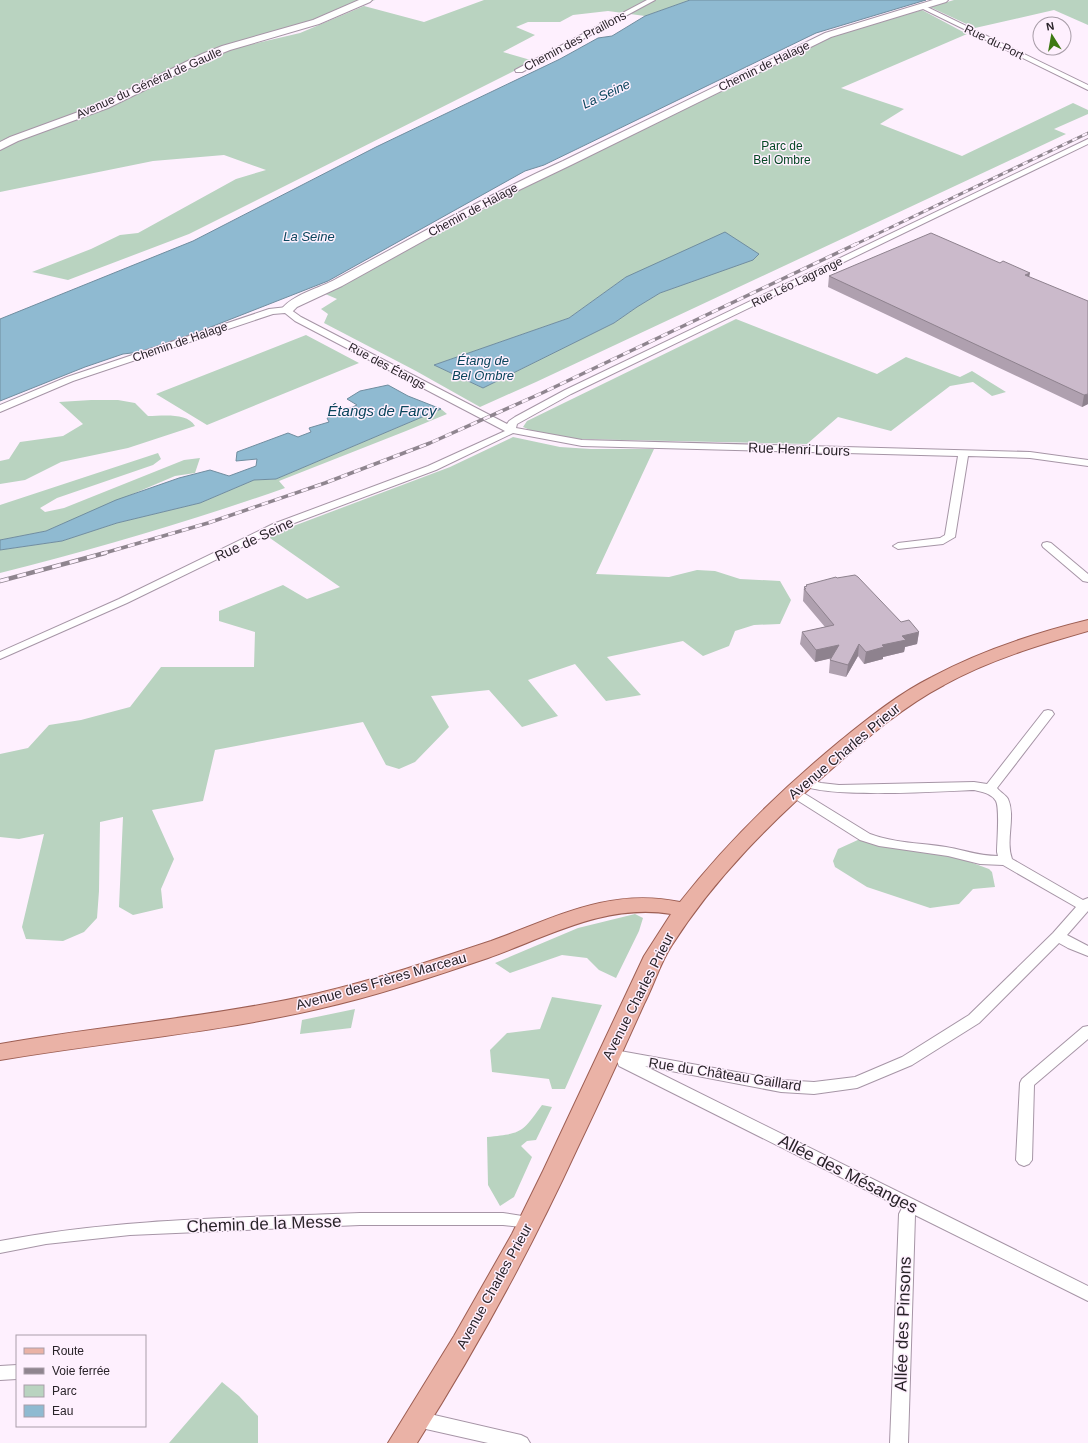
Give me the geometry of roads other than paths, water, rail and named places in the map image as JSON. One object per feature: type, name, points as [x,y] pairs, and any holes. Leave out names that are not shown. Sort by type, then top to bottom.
[{"type":"main road","name":"Avenue Charles Prieur","points":[[402,1443],[478,1317],[529,1222],[553,1175],[661,945],[685,910],[727,860],[799,787],[869,727],[918,692],[986,658],[1088,624]]},
{"type":"main road","name":"Avenue des Frères Marceau","points":[[0,1052],[62,1042],[205,1023],[282,1010],[321,1001],[421,972],[519,939],[582,915],[608,908],[644,904],[685,910]]},
{"type":"street","name":"Avenue du Général de Gaulle","points":[[0,147],[14,139],[104,106],[206,56],[226,48],[316,22],[367,0]]},
{"type":"street","name":"Chemin des Praillons","points":[[519,70],[652,0]]},
{"type":"street","name":"Chemin de Halage","points":[[0,409],[70,379],[272,311],[287,310],[293,304],[338,283],[527,181],[567,164],[828,35],[943,0]]},
{"type":"street","name":"Rue du Port","points":[[921,6],[1088,88]]},
{"type":"street","name":"Rue Léo Lagrange","points":[[511,430],[512,423],[518,419],[568,392],[1088,141]]},
{"type":"street","name":"Rue des Étangs","points":[[287,310],[298,319],[511,430]]},
{"type":"street","name":"Rue Henri Lours","points":[[511,430],[582,443],[1030,455],[1088,463]]},
{"type":"street","name":"Rue de Seine","points":[[0,656],[123,601],[277,526],[432,468],[508,433],[511,430]]},
{"type":"street","points":[[898,546],[943,541],[950,537],[963,453]]},
{"type":"street","points":[[1047,545],[1086,579]]},
{"type":"street","points":[[990,788],[1048,714]]},
{"type":"street","points":[[799,787],[819,787],[839,790],[974,786],[990,788],[1002,800],[1004,813],[1003,852],[1006,861]]},
{"type":"street","points":[[799,787],[865,837],[880,842],[948,852],[980,860],[1006,861],[1086,904]]},
{"type":"street","name":"Rue du Château Gaillard","points":[[609,1054],[781,1086],[814,1088],[856,1082],[907,1061],[974,1019],[997,998],[1058,936],[1086,904]]},
{"type":"street","points":[[1058,936],[1072,945],[1088,951]]},
{"type":"street","points":[[1024,1160],[1027,1083],[1088,1031]]},
{"type":"street","name":"Allée des Mésanges","points":[[609,1054],[1088,1294]]},
{"type":"street","name":"Allée des Pinsons","points":[[899,1443],[907,1214],[911,1206]]},
{"type":"street","name":"Chemin de la Messe","points":[[0,1247],[46,1238],[138,1229],[360,1220],[503,1219],[529,1222]]},
{"type":"street","points":[[0,1373],[16,1372]]},
{"type":"street","points":[[417,1419],[521,1443]]},
{"type":"water","name":"La Seine","points":[[690,0],[926,0],[816,33],[544,165],[525,171],[328,281],[198,332],[140,352],[123,354],[85,367],[0,401],[0,319],[193,241],[376,147],[560,59],[598,38],[612,36],[645,16]]},
{"type":"water","name":"Étang de Bel Ombre","points":[[725,232],[759,254],[753,260],[660,293],[614,323],[483,388],[434,365],[569,318],[626,277]]},
{"type":"water","name":"Étangs de Farcy","points":[[388,385],[408,396],[441,409],[276,479],[254,480],[200,503],[117,523],[62,541],[0,550],[0,540],[46,531],[116,500],[179,478],[210,470],[229,476],[256,466],[257,459],[236,461],[237,452],[288,433],[298,437],[311,432],[309,428],[329,422],[327,418],[357,405],[347,399],[360,391]]},
{"type":"railway","points":[[854,245],[1088,133]]},
{"type":"railway","points":[[101,554],[208,523],[325,483],[430,443],[542,393],[856,244]]},
{"type":"railway","points":[[0,581],[105,553]]},
{"type":"park label","name":"Parc de Bel Ombre","points":[[782,153]]}]
